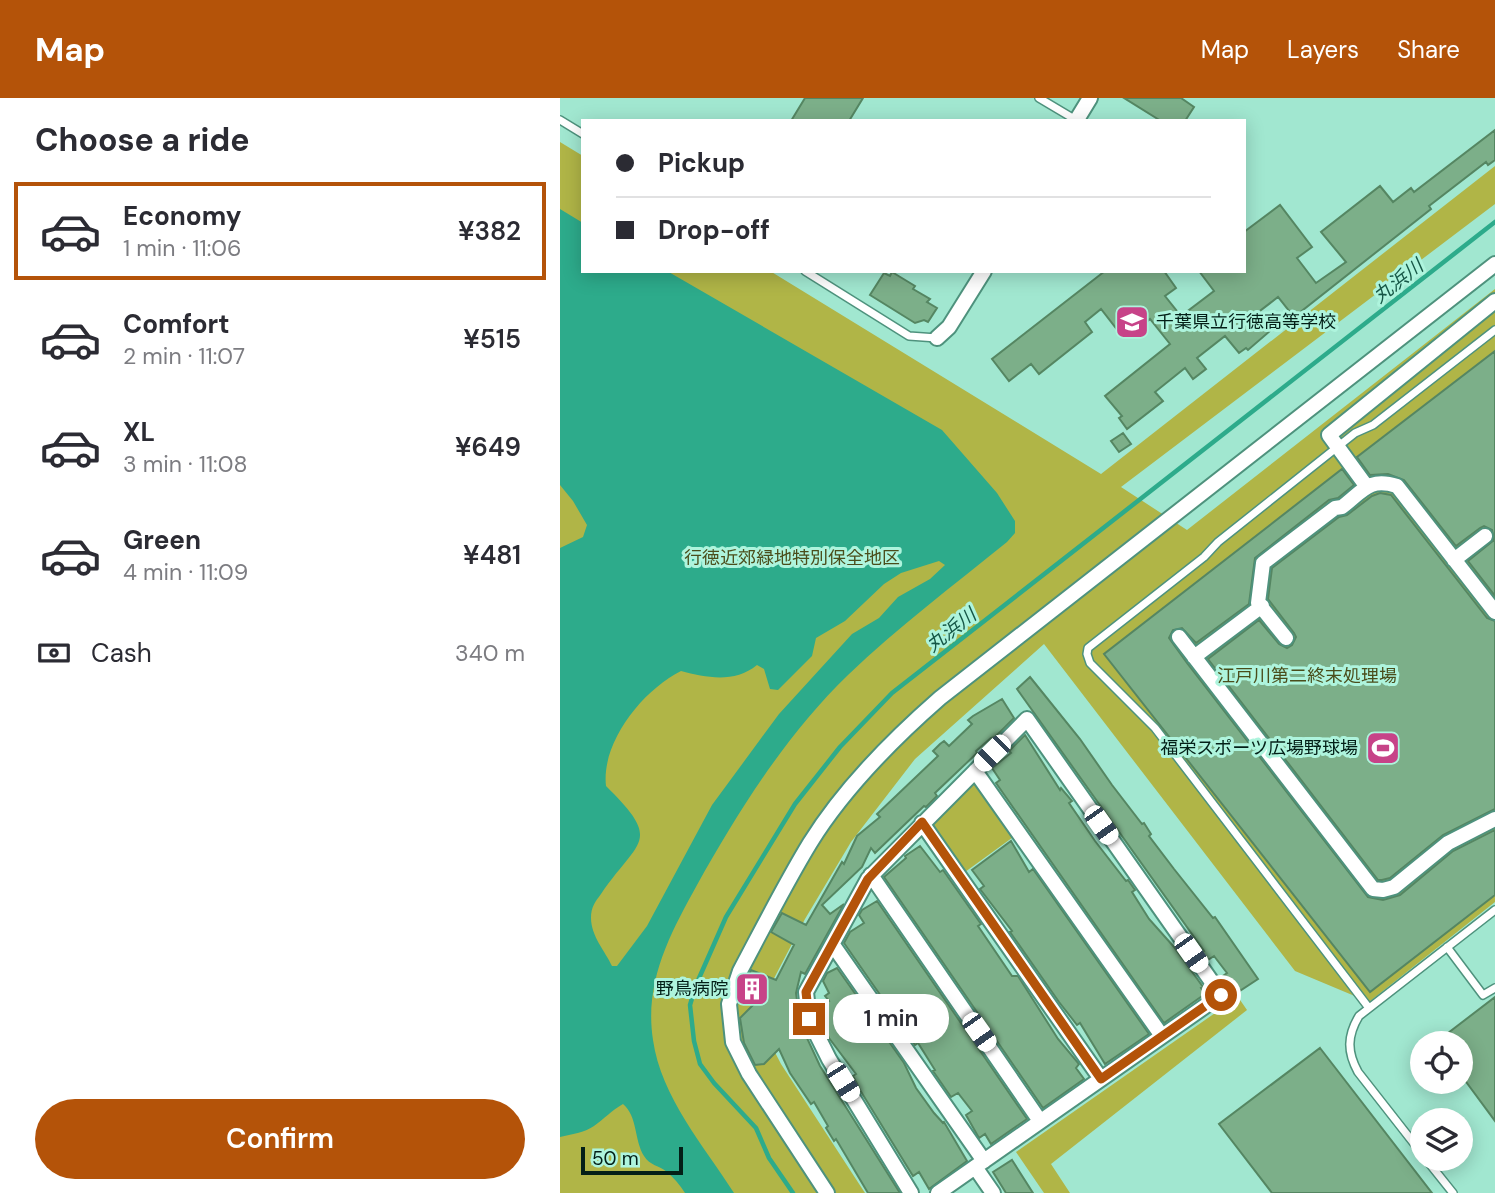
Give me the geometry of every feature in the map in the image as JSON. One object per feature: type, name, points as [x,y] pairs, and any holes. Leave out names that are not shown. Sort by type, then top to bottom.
[{"type":"street","points":[[1077,119],[1090,98]]},
{"type":"street","points":[[827,1193],[743,1065],[733,1042],[729,1020],[732,993],[740,971],[811,842],[880,755],[940,698],[1495,264]]},
{"type":"street","points":[[937,338],[949,327],[983,273]]},
{"type":"street","points":[[1367,487],[1329,435],[1495,301]]},
{"type":"street","points":[[1286,638],[1258,603],[1261,570],[1268,558],[1335,508],[1342,507],[1373,483],[1381,482],[1397,486],[1495,612]]},
{"type":"street","points":[[1454,560],[1485,536]]},
{"type":"street","points":[[1194,657],[1262,607]]},
{"type":"street","points":[[1179,637],[1373,889],[1394,887],[1448,843],[1495,819]]},
{"type":"street","points":[[911,1193],[829,1059],[809,1019],[806,992],[872,875],[1027,719],[1221,995],[938,1193]]},
{"type":"street","points":[[975,771],[1163,1036]]},
{"type":"street","points":[[922,822],[1101,1079]]},
{"type":"street","points":[[872,875],[1040,1121]]},
{"type":"street","points":[[833,945],[979,1164],[993,1193]]},
{"type":"lane","points":[[1039,98],[1074,119]]},
{"type":"lane","points":[[560,120],[581,133]]},
{"type":"lane","points":[[808,273],[909,335],[937,338]]},
{"type":"lane","points":[[1369,1008],[1155,728],[1090,663],[1088,648],[1337,447],[1355,433],[1373,425],[1495,330]]},
{"type":"lane","points":[[1410,1139],[1351,1061],[1348,1044],[1352,1028],[1359,1016],[1495,910]]},
{"type":"lane","points":[[1447,947],[1483,995],[1495,988]]},
{"type":"lane","points":[[1435,1171],[1452,1193]]},
{"type":"green space","name":"行徳近郊緑地特別保全地区","points":[[560,142],[581,155],[581,273],[773,273],[1101,474],[1495,166],[1495,204],[1121,487],[1187,530],[1495,289],[1495,902],[1369,1002],[1295,971],[1044,644],[915,759],[851,842],[805,919],[770,986],[764,1031],[781,1064],[865,1193],[560,1193]]},
{"type":"green space","points":[[968,784],[978,784],[1016,835],[965,872],[933,826],[933,819]]},
{"type":"green space","points":[[1238,997],[1247,1010],[1051,1164],[1070,1193],[1044,1193],[1016,1152]]},
{"type":"shaded area","points":[[560,209],[581,222],[581,273],[670,273],[942,430],[997,493],[1015,521],[1015,533],[1007,542],[867,657],[804,723],[765,774],[730,829],[669,940],[652,998],[653,1040],[658,1061],[674,1101],[734,1193],[685,1193],[670,1174],[644,1156],[634,1122],[623,1104],[590,1128],[560,1137],[560,548],[583,537],[587,525],[560,485]],"holes":[[[939,561],[945,565],[930,579],[898,597],[879,618],[852,634],[779,714],[712,805],[647,926],[617,966],[612,966],[593,931],[592,911],[597,900],[634,851],[640,831],[635,819],[606,786],[606,769],[618,735],[639,704],[681,671],[701,676],[730,677],[740,675],[757,665],[764,669],[770,689],[778,690],[812,656],[816,638],[845,621],[884,584],[901,573]]]},
{"type":"building","points":[[805,98],[863,98],[850,119],[792,119]]},
{"type":"building","points":[[1124,98],[1181,98],[1194,107],[1186,119],[1158,119]]},
{"type":"building","points":[[1495,130],[1495,160],[1488,165],[1486,162],[1429,206],[1431,209],[1294,317],[1278,297],[1256,314],[1270,331],[1248,350],[1246,348],[1239,353],[1225,336],[1197,358],[1206,369],[1193,379],[1185,368],[1155,392],[1163,401],[1127,429],[1119,418],[1122,416],[1105,396],[1170,344],[1150,319],[1138,329],[1132,322],[1119,332],[1101,309],[1085,322],[1092,332],[1039,374],[1031,364],[1009,381],[992,359],[1102,273],[1165,273],[1176,288],[1165,296],[1181,316],[1214,291],[1200,273],[1246,273],[1246,230],[1280,205],[1312,247],[1297,258],[1316,283],[1346,262],[1321,232],[1380,186],[1393,202],[1411,188],[1414,192]]},
{"type":"building","points":[[884,273],[890,276],[894,273],[930,299],[927,302],[937,308],[928,322],[924,320],[915,323],[870,295]]},
{"type":"building","points":[[1495,351],[1495,596],[1468,561],[1494,540],[1492,530],[1484,526],[1456,546],[1404,480],[1388,474],[1370,475],[1357,457]]},
{"type":"building","points":[[1123,433],[1131,444],[1119,452],[1111,441]]},
{"type":"building","points":[[1342,469],[1354,485],[1338,498],[1329,500],[1255,558],[1249,604],[1196,643],[1182,628],[1173,630],[1169,638],[1368,897],[1383,900],[1400,895],[1453,851],[1495,830],[1495,895],[1370,992],[1104,654]]},
{"type":"building","name":"福栄スポーツ広場野球場","points":[[1380,493],[1391,495],[1487,618],[1495,621],[1495,809],[1443,835],[1390,878],[1378,880],[1208,659],[1259,620],[1279,644],[1287,648],[1292,645],[1296,637],[1294,633],[1268,599],[1272,568],[1339,517],[1347,515]]},
{"type":"building","points":[[1030,677],[1080,739],[1142,824],[1144,823],[1151,834],[1149,836],[1174,869],[1213,918],[1215,917],[1258,979],[1235,994],[1223,976],[1227,973],[1214,956],[1208,960],[1017,689]]},
{"type":"building","points":[[1002,699],[1014,718],[976,751],[977,753],[935,793],[937,796],[926,807],[875,853],[871,848],[862,867],[822,905],[830,914],[844,904],[805,974],[801,972],[796,993],[800,1023],[820,1066],[900,1193],[868,1193],[836,1139],[834,1141],[826,1128],[828,1126],[814,1102],[811,1104],[790,1073],[779,1049],[764,1064],[755,1065],[744,1043],[740,1018],[754,1004],[741,998],[751,970],[776,980],[794,945],[771,932],[782,913],[806,925],[842,862],[844,864],[857,836],[880,817],[877,814],[938,756],[933,751],[940,744],[944,741],[949,746],[972,724],[968,720]]},
{"type":"building","points":[[1025,735],[1060,790],[1061,788],[1072,801],[1069,803],[1095,841],[1135,890],[1132,892],[1149,919],[1174,947],[1203,987],[1201,988],[1205,994],[1164,1023],[996,783],[1000,780],[992,768],[1011,753],[1009,751]]},
{"type":"building","points":[[1011,841],[1029,872],[1033,869],[1149,1034],[1105,1064],[1080,1023],[1077,1025],[1059,1002],[1010,932],[1012,931],[980,889],[984,886],[972,870]]},
{"type":"building","points":[[920,846],[940,872],[943,870],[981,924],[978,926],[1012,976],[1018,976],[1058,1039],[1079,1064],[1076,1068],[1084,1079],[1043,1108],[884,877],[906,858],[905,856]]},
{"type":"building","points":[[877,901],[1027,1119],[991,1144],[985,1134],[979,1138],[966,1115],[972,1111],[958,1093],[951,1097],[918,1043],[915,1045],[844,943],[850,932],[864,923],[859,915],[862,910]]},
{"type":"building","points":[[837,968],[904,1063],[916,1088],[944,1122],[967,1161],[929,1189],[919,1172],[913,1176],[860,1090],[853,1076],[856,1074],[829,1038],[818,1016],[817,1008],[829,1001],[825,996],[829,993],[823,981],[827,973]]},
{"type":"building","points":[[1495,997],[1495,1121],[1473,1091],[1473,1031],[1451,1031]]},
{"type":"building","points":[[1320,1048],[1410,1165],[1410,1171],[1415,1171],[1432,1193],[1272,1193],[1219,1124]]},
{"type":"building","points":[[1012,1160],[1033,1193],[1006,1193],[993,1172]]},
{"type":"waterway","name":"丸浜川","points":[[793,1193],[769,1158],[756,1128],[700,1064],[690,1005],[726,917],[795,804],[840,747],[892,693],[1495,222]]},
{"type":"place","name":"千葉県立行徳高等学校","points":[[1132,322]]},
{"type":"place","name":"福栄スポーツ広場野球場","points":[[1383,748]]},
{"type":"place","name":"野鳥病院","points":[[752,989]]},
{"type":"route","points":[[809,1019],[806,992],[868,879],[922,822],[1101,1079],[1221,995]]},
{"type":"park label","name":"江戸川第二終末処理場","points":[[1307,676]]}]
